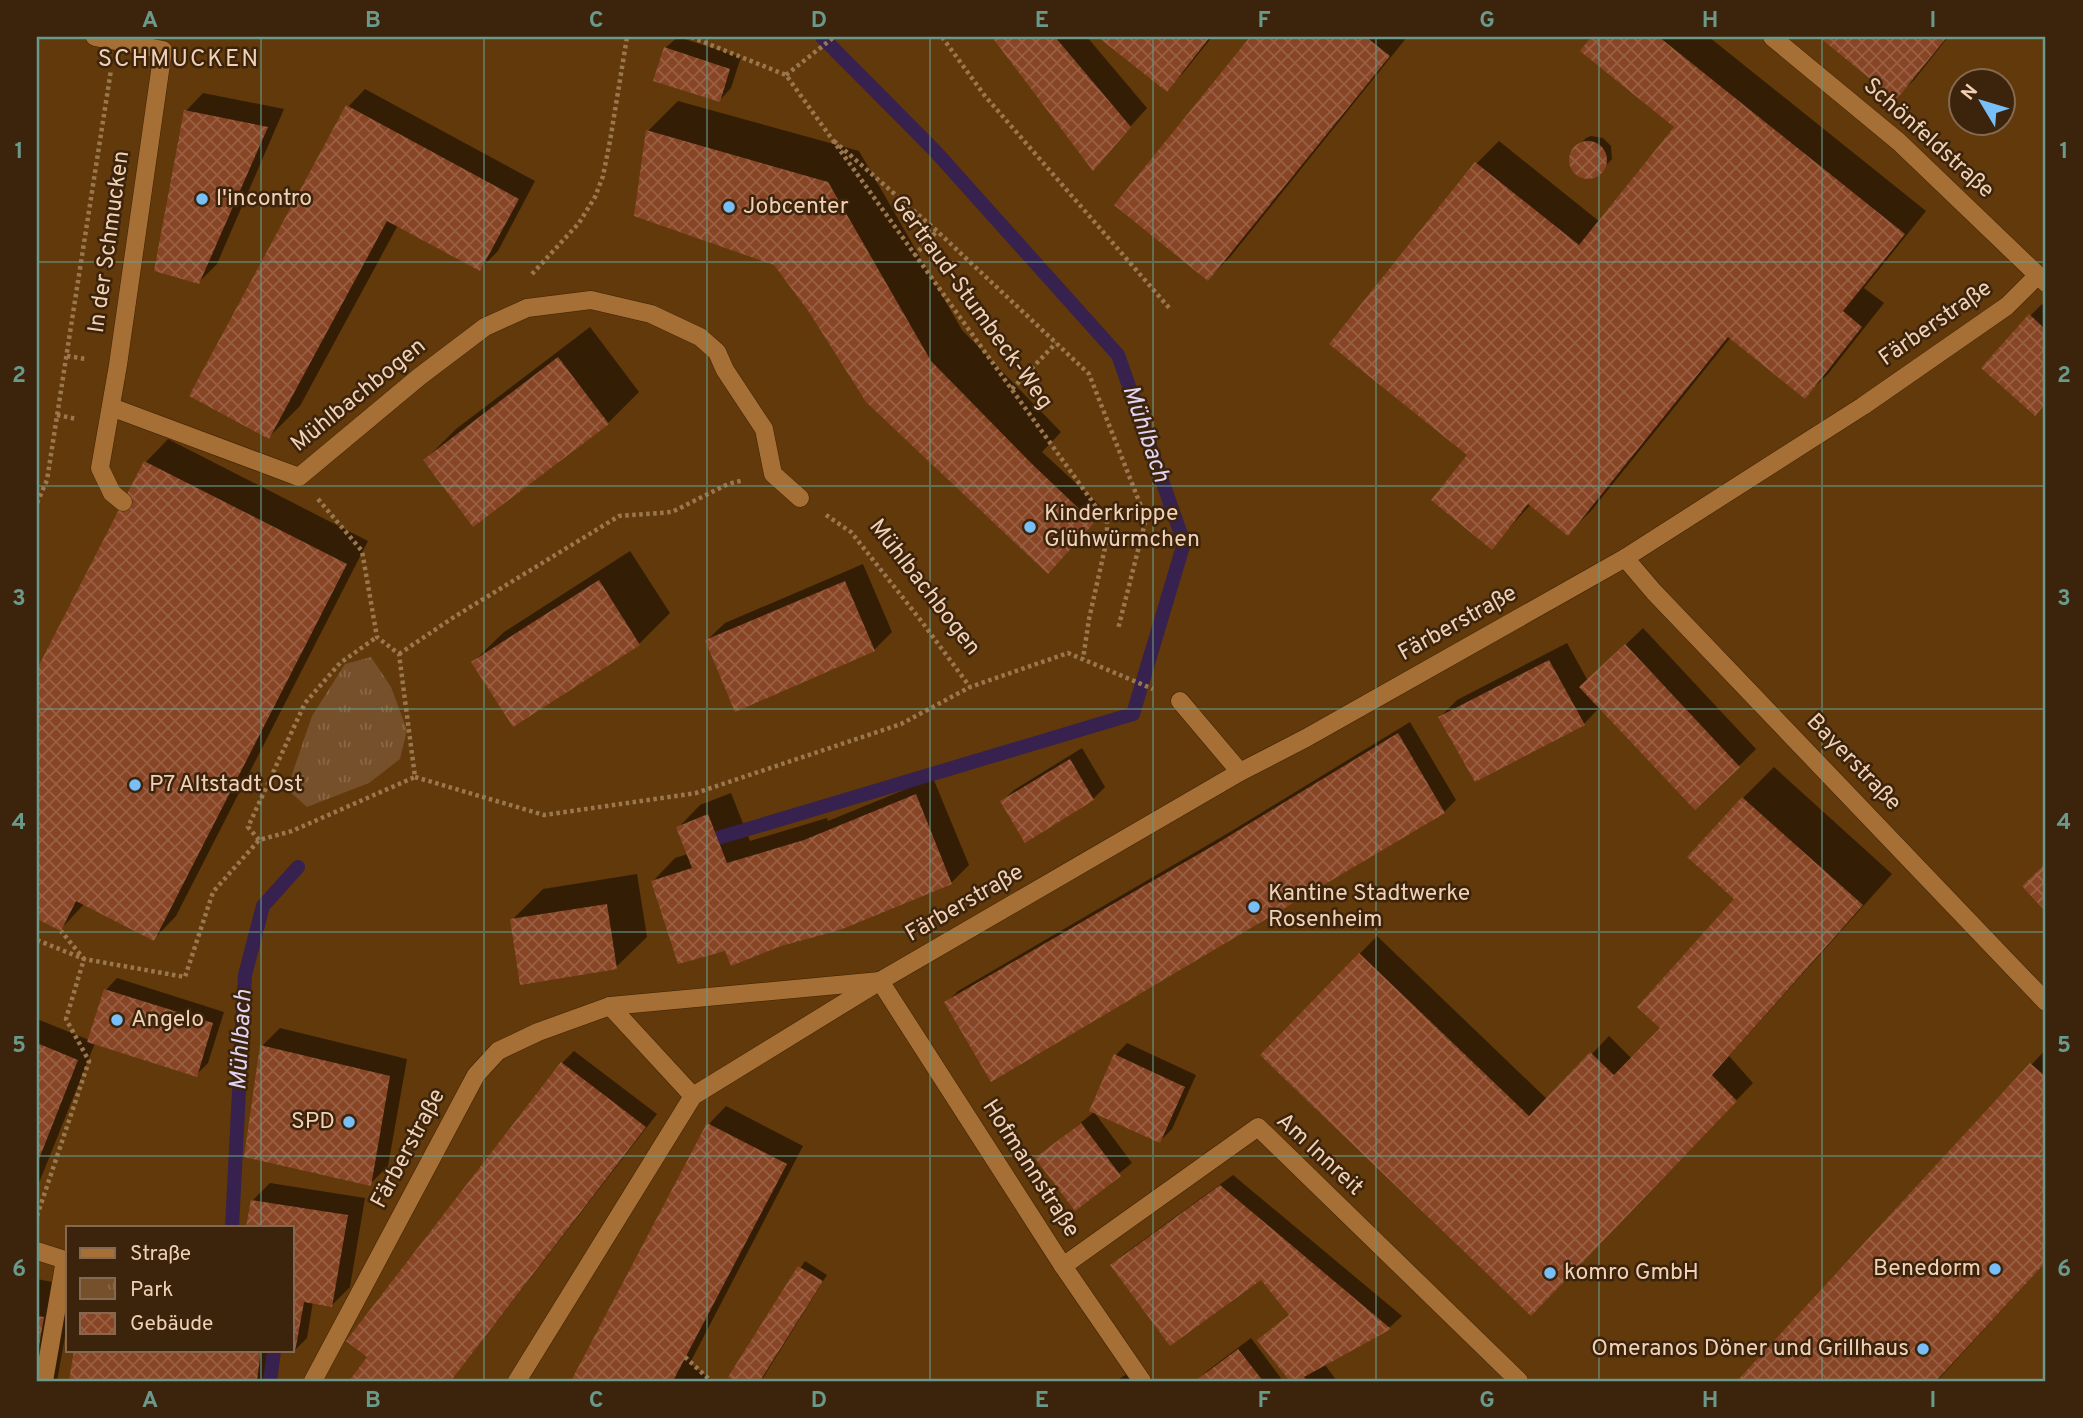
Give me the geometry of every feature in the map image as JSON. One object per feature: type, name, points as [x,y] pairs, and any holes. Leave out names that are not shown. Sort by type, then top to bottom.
[{"type":"street","name":"In der Schmucken","points":[[95,37],[163,50],[100,468],[113,493],[122,502]]},
{"type":"street","name":"Schönfeldstraße","points":[[1772,37],[1899,142],[2042,279]]},
{"type":"street","name":"Färberstraße","points":[[517,1381],[693,1096],[880,981],[1240,772],[1306,738],[1625,558],[1863,406],[2042,279]]},
{"type":"street","name":"Mühlbachbogen","points":[[111,407],[299,477],[419,377],[485,327],[527,308],[591,300],[651,314],[700,337],[717,352],[725,370],[764,429],[773,474]]},
{"type":"street","points":[[773,474],[800,498]]},
{"type":"street","name":"Bayerstraße","points":[[1625,558],[2046,1002]]},
{"type":"street","points":[[1180,701],[1240,772]]},
{"type":"street","name":"Färberstraße","points":[[313,1381],[476,1075],[498,1051],[538,1032],[610,1006],[880,981]]},
{"type":"street","name":"Hofmannstraße","points":[[880,981],[1063,1266],[1142,1381]]},
{"type":"street","points":[[610,1006],[693,1096]]},
{"type":"street","name":"Am Innreit","points":[[1063,1266],[1258,1128],[1519,1381]]},
{"type":"street","points":[[37,1251],[65,1260],[44,1381]]},
{"type":"path","points":[[527,280],[579,223],[595,197],[603,176],[627,37]]},
{"type":"path","points":[[691,37],[786,75],[834,37]]},
{"type":"path","points":[[942,37],[985,96],[1171,310]]},
{"type":"path","points":[[37,503],[47,480],[115,40]]},
{"type":"path","name":"Gertraud-Stumbeck-Weg","points":[[786,75],[1107,522],[1107,539],[1083,659]]},
{"type":"path","points":[[828,136],[937,231],[1089,374],[1146,519],[1118,629]]},
{"type":"path","points":[[914,256],[937,231]]},
{"type":"path","points":[[1012,389],[1056,343]]},
{"type":"path","points":[[399,654],[454,617],[619,516],[672,512],[728,484],[773,474]]},
{"type":"path","points":[[299,477],[362,551],[377,637],[399,654],[415,777]]},
{"type":"path","name":"Mühlbachbogen","points":[[800,498],[851,531],[970,687],[1068,653],[1180,701]]},
{"type":"path","points":[[259,840],[248,827],[305,703],[340,663],[377,637]]},
{"type":"path","points":[[37,940],[84,959],[185,977],[213,892],[259,840],[292,831],[415,777],[544,815],[696,793],[901,724],[970,687]]},
{"type":"path","points":[[61,931],[84,959]]},
{"type":"path","points":[[37,1216],[89,1061],[66,1019],[84,959]]},
{"type":"path","points":[[685,1357],[711,1381]]},
{"type":"green space","points":[[371,657],[391,687],[407,730],[400,759],[369,783],[307,807],[287,789],[312,716],[345,664]]},
{"type":"building","points":[[992,37],[1055,37],[1131,127],[1093,171]]},
{"type":"building","points":[[1098,37],[1210,37],[1167,92]]},
{"type":"building","points":[[1250,37],[1366,37],[1390,56],[1208,281],[1114,205]]},
{"type":"building","points":[[1591,37],[1659,37],[1905,234],[1843,311],[1862,327],[1805,399],[1728,337],[1568,536],[1528,504],[1492,550],[1431,500],[1467,455],[1329,344],[1475,162],[1579,245],[1674,127],[1580,51]]},
{"type":"building","points":[[1819,37],[1947,37],[1896,100]]},
{"type":"building","points":[[664,47],[730,69],[720,102],[653,81]]},
{"type":"building","points":[[346,105],[519,199],[480,271],[387,221],[269,439],[189,396]]},
{"type":"building","name":"l'incontro","points":[[184,110],[268,127],[199,284],[154,271]]},
{"type":"building","points":[[646,130],[828,182],[931,361],[1094,523],[1048,574],[866,402],[809,312],[774,265],[634,216]]},
{"type":"building","points":[[1588,141],[1602,146],[1607,160],[1602,174],[1588,179],[1574,174],[1569,160],[1574,146]]},
{"type":"building","points":[[2029,314],[2046,330],[2046,403],[2035,416],[1981,368]]},
{"type":"building","points":[[558,357],[609,424],[473,527],[423,460]]},
{"type":"building","name":"P7 Altstadt Ost","points":[[144,461],[347,564],[154,941],[76,901],[61,931],[37,919],[37,669]]},
{"type":"building","points":[[599,580],[640,645],[513,727],[471,662]]},
{"type":"building","points":[[845,581],[875,651],[735,712],[705,640]]},
{"type":"building","points":[[1625,644],[1740,767],[1695,810],[1579,687]]},
{"type":"building","points":[[1549,660],[1585,725],[1475,782],[1438,717]]},
{"type":"building","points":[[1398,733],[1445,813],[991,1082],[944,1002],[1216,844]]},
{"type":"building","points":[[1070,759],[1094,800],[1025,843],[1000,801]]},
{"type":"building","points":[[916,794],[952,884],[840,930],[781,946],[731,966],[725,951],[678,964],[651,881],[692,868],[676,827],[708,814],[727,863],[804,840]]},
{"type":"building","points":[[1742,797],[1863,905],[1712,1075],[1737,1101],[1531,1316],[1260,1055],[1359,953],[1529,1116],[1590,1052],[1614,1075],[1660,1028],[1637,1007],[1734,899],[1687,857]]},
{"type":"building","points":[[2046,863],[2046,912],[2022,886]]},
{"type":"building","points":[[607,904],[617,969],[520,985],[510,919]]},
{"type":"building","points":[[104,989],[213,1023],[197,1077],[87,1042]]},
{"type":"building","points":[[37,1043],[78,1060],[37,1164]]},
{"type":"building","points":[[260,1045],[390,1076],[371,1186],[244,1157]]},
{"type":"building","points":[[1114,1054],[1185,1087],[1160,1143],[1089,1111]]},
{"type":"building","points":[[561,1062],[646,1127],[451,1381],[349,1381],[367,1357],[346,1341]]},
{"type":"building","points":[[2030,1063],[2046,1077],[2046,1262],[1936,1381],[1737,1381]]},
{"type":"building","points":[[707,1123],[787,1164],[673,1381],[571,1381]]},
{"type":"building","points":[[1081,1123],[1121,1176],[1075,1211],[1035,1158]]},
{"type":"building","points":[[1220,1185],[1391,1329],[1304,1377],[1307,1381],[1290,1381],[1257,1340],[1289,1315],[1261,1280],[1170,1346],[1110,1265]]},
{"type":"building","points":[[251,1200],[348,1215],[332,1307],[304,1302],[295,1352],[294,1226],[246,1226]]},
{"type":"building","points":[[798,1266],[823,1281],[760,1381],[735,1381],[728,1377]]},
{"type":"building","points":[[37,1316],[44,1317],[38,1352],[37,1352]]},
{"type":"building","points":[[1238,1349],[1263,1381],[1195,1381]]},
{"type":"building","points":[[74,1352],[261,1352],[257,1381],[69,1381]]},
{"type":"waterway","name":"Mühlbach","points":[[718,838],[1133,714],[1184,543],[1118,355],[936,152],[822,37]]},
{"type":"waterway","name":"Mühlbach","points":[[232,1226],[245,975],[263,906],[298,867]]},
{"type":"waterway","name":"Mühlbach","points":[[270,1381],[274,1352]]},
{"type":"place","name":"l'incontro","points":[[202,199]]},
{"type":"place","name":"Jobcenter","points":[[729,207]]},
{"type":"place","name":"Kinderkrippe Glühwürmchen","points":[[1030,527]]},
{"type":"place","name":"P7 Altstadt Ost","points":[[135,785]]},
{"type":"place","name":"Kantine Stadtwerke Rosenheim","points":[[1254,907]]},
{"type":"place","name":"Angelo","points":[[117,1020]]},
{"type":"place","name":"SPD","points":[[349,1122]]},
{"type":"place","name":"Benedorm","points":[[1995,1269]]},
{"type":"place","name":"komro GmbH","points":[[1550,1273]]},
{"type":"place","name":"Omeranos Döner und Grillhaus","points":[[1923,1349]]},
{"type":"district","name":"SCHMUCKEN","points":[[179,60]]}]
